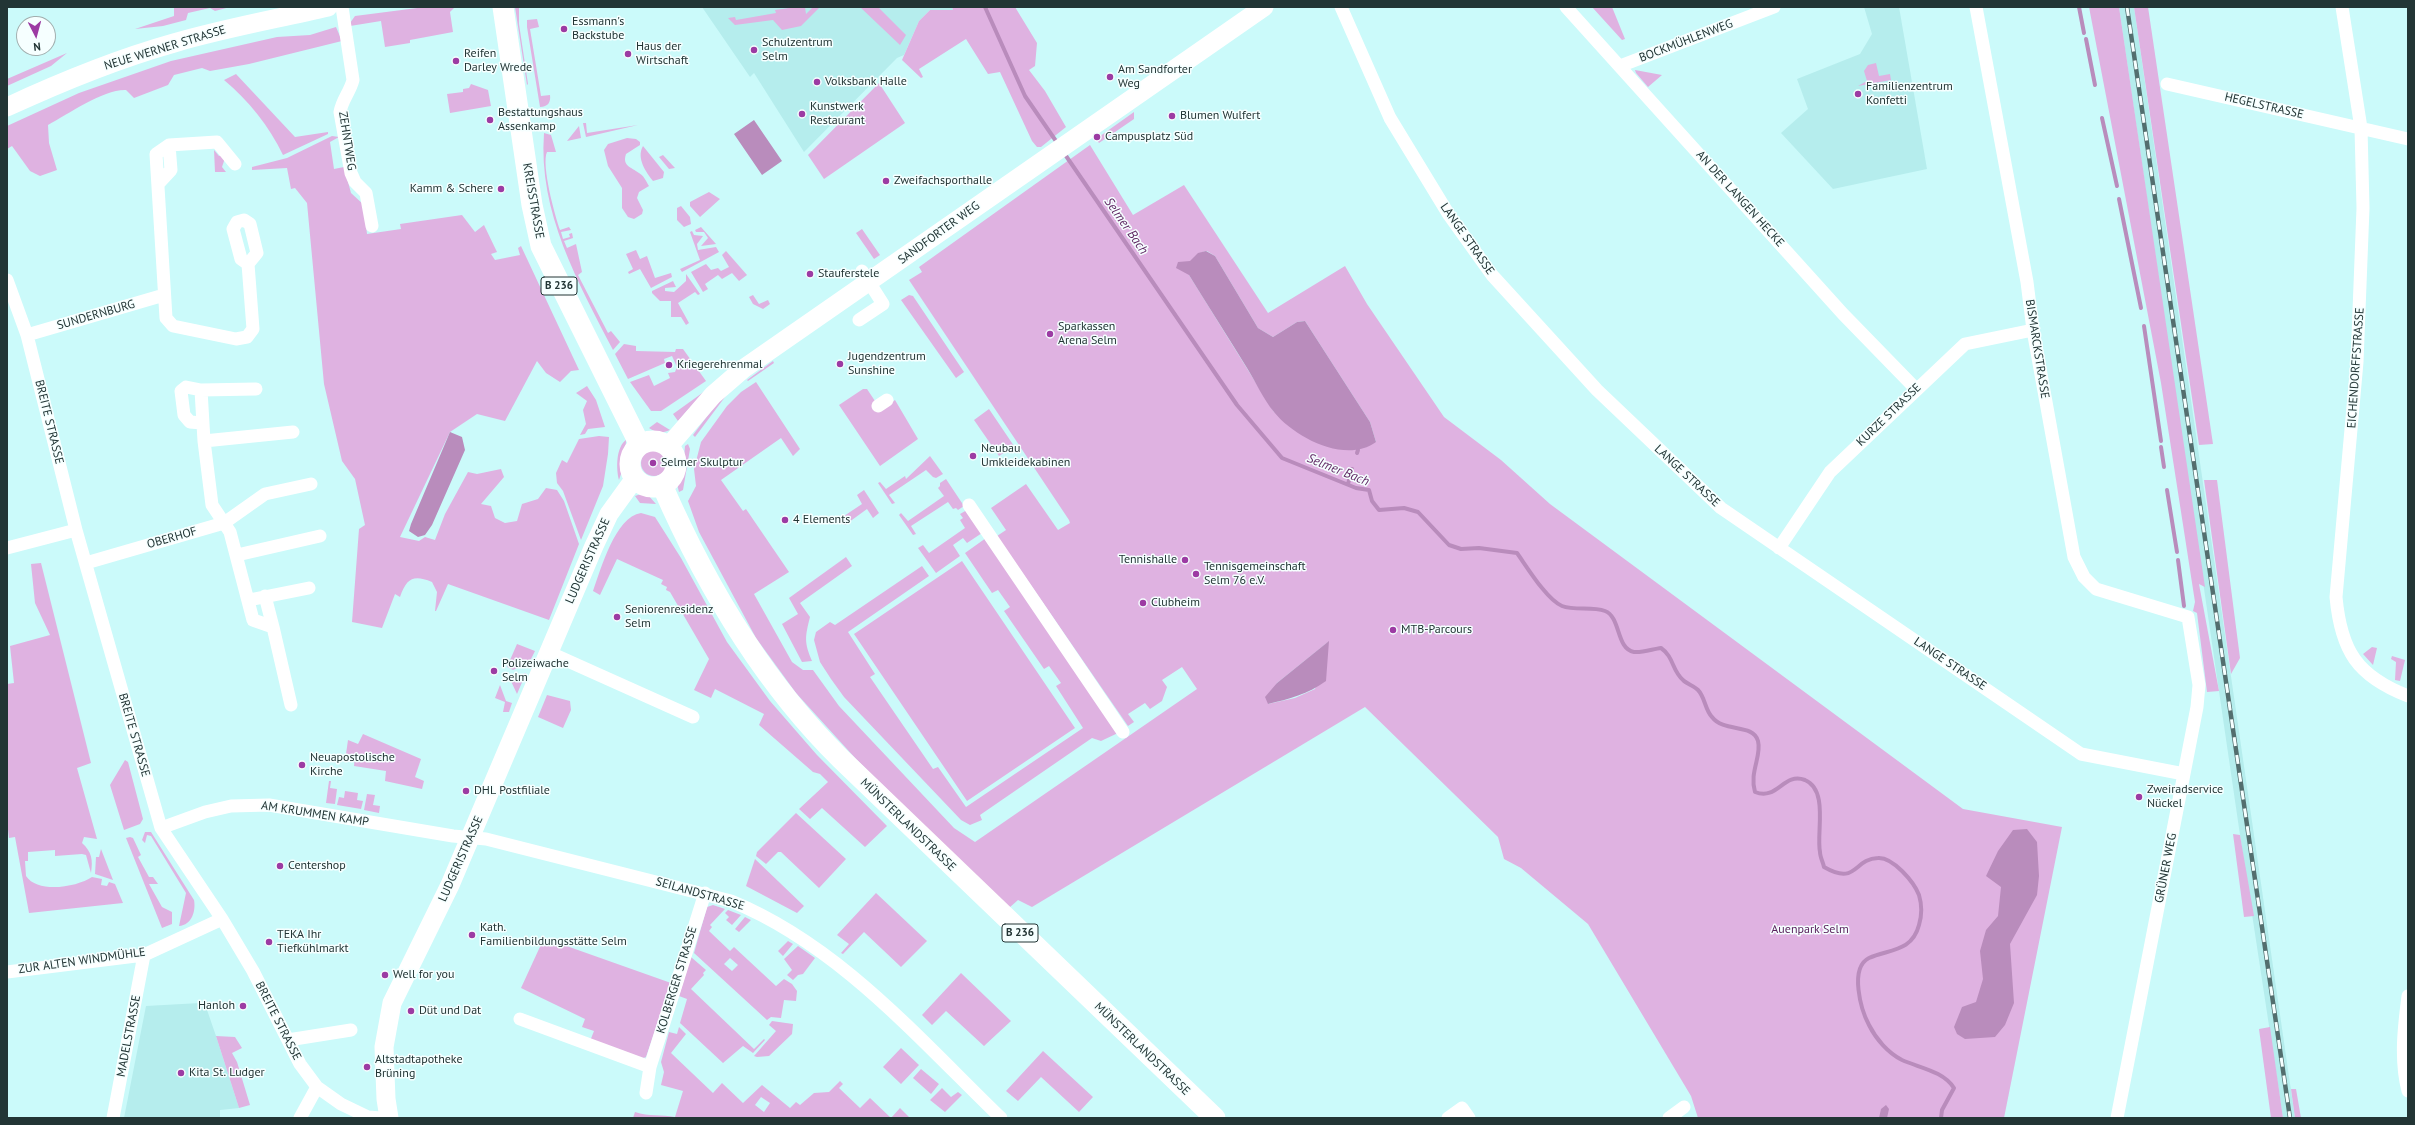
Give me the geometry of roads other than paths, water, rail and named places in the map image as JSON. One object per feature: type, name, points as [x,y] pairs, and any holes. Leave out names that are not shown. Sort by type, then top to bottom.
[{"type":"main road","name":"KREISSTRASSE","points":[[503,7],[532,205],[541,246],[640,445]]},
{"type":"main road","points":[[654,441],[668,447],[675,458],[675,471],[667,481],[662,485],[647,486],[635,478],[630,464],[631,457],[640,445],[654,441]]},
{"type":"main road","name":"MÜNSTERLANDSTRASSE","points":[[662,485],[682,530],[732,624],[796,710],[841,759],[1214,1118]]},
{"type":"street","name":"NEUE WERNER STRASSE","points":[[7,106],[92,70],[134,55],[284,12],[328,7]]},
{"type":"street","name":"ZEHNTWEG","points":[[342,7],[352,80],[351,87],[342,103],[340,112],[351,173],[355,182],[366,193],[372,226]]},
{"type":"street","name":"SANDFORTER WEG","points":[[668,447],[713,395],[732,377],[866,277],[1048,156],[1264,7]]},
{"type":"street","name":"LANGE STRASSE","points":[[1341,7],[1390,118],[1449,215],[1492,275],[1597,390],[1721,508],[2081,754],[2184,774]]},
{"type":"street","name":"AN DER LANGEN HECKE","points":[[1566,7],[1843,314],[1916,389]]},
{"type":"street","name":"BOCKMÜHLENWEG","points":[[1620,66],[1774,7]]},
{"type":"street","name":"BISMARCKSTRASSE","points":[[1976,7],[2027,282],[2033,330],[2074,557],[2084,577],[2096,589],[2188,617]]},
{"type":"street","name":"EICHENDORFFSTRASSE","points":[[2342,7],[2361,128],[2364,208],[2362,292],[2348,475],[2336,597],[2338,622],[2345,643],[2358,666],[2369,676],[2390,689],[2408,696]]},
{"type":"street","name":"HEGELSTRASSE","points":[[2167,84],[2408,139]]},
{"type":"street","points":[[235,164],[217,142],[169,145],[156,154],[166,318],[173,326],[236,339],[247,337],[253,329],[248,264]]},
{"type":"street","points":[[859,320],[883,304],[866,277]]},
{"type":"street","name":"BREITE STRASSE","points":[[7,280],[28,335],[76,530],[161,828],[222,919],[253,971],[300,1064],[317,1087],[341,1104],[368,1117],[381,1118]]},
{"type":"street","name":"SUNDERNBURG","points":[[28,335],[164,295]]},
{"type":"street","name":"KURZE STRASSE","points":[[1779,548],[1830,472],[1965,344],[2033,330]]},
{"type":"street","points":[[202,423],[190,422],[184,415],[181,391],[186,387],[201,390],[256,389]]},
{"type":"street","points":[[201,390],[202,423],[212,505],[209,517],[202,529]]},
{"type":"street","points":[[204,441],[293,432]]},
{"type":"street","name":"LUDGERISTRASSE","points":[[389,1118],[386,1099],[384,1048],[392,1004],[429,931],[471,837],[548,652],[609,514],[635,478]]},
{"type":"street","points":[[224,523],[265,494],[311,484]]},
{"type":"street","points":[[212,505],[230,532],[253,620],[273,627]]},
{"type":"street","points":[[969,506],[1123,732]]},
{"type":"street","name":"OBERHOF","points":[[86,563],[224,523]]},
{"type":"street","points":[[7,548],[76,530]]},
{"type":"street","points":[[236,555],[320,536]]},
{"type":"street","points":[[249,600],[309,588]]},
{"type":"street","points":[[265,596],[291,705]]},
{"type":"street","name":"GRÜNER WEG","points":[[2117,1118],[2197,707],[2198,685],[2188,617]]},
{"type":"street","points":[[548,652],[693,717]]},
{"type":"street","name":"AM KRUMMEN KAMP","points":[[161,828],[205,812],[231,806],[253,804],[269,805],[453,836],[471,837]]},
{"type":"street","name":"SEILANDSTRASSE","points":[[471,837],[705,893],[755,910],[822,951],[877,998],[1001,1118]]},
{"type":"street","name":"KOLBERGER STRASSE","points":[[646,1093],[650,1067],[705,893]]},
{"type":"street","name":"ZUR ALTEN WINDMÜHLE","points":[[7,972],[144,955],[222,919]]},
{"type":"street","name":"MADELSTRASSE","points":[[113,1118],[144,955]]},
{"type":"street","points":[[2408,1002],[2403,1043],[2405,1078],[2408,1091]]},
{"type":"street","points":[[520,1019],[650,1067]]},
{"type":"street","points":[[288,1040],[351,1030]]},
{"type":"street","points":[[300,1118],[317,1087]]},
{"type":"street","points":[[1448,1118],[1462,1108],[1469,1118]]},
{"type":"street","points":[[1669,1118],[1684,1108]]},
{"type":"waterway","name":"Selmer Bach","points":[[985,7],[1025,96],[1058,144]]},
{"type":"waterway","points":[[2079,7],[2084,33]]},
{"type":"waterway","points":[[2086,39],[2095,85]]},
{"type":"waterway","points":[[2102,118],[2117,186]]},
{"type":"waterway","name":"Selmer Bach","points":[[1064,153],[1237,405],[1282,458],[1356,488],[1369,490],[1372,501],[1379,510],[1404,508],[1418,512],[1449,545],[1461,549],[1479,548],[1517,553],[1544,590],[1556,603],[1572,608],[1605,611],[1610,614],[1614,620],[1621,639],[1628,650],[1637,652],[1661,648],[1668,656],[1679,676],[1700,693],[1710,714],[1717,722],[1750,732],[1755,735],[1759,747],[1754,771],[1755,792],[1763,794],[1769,793],[1791,780],[1797,779],[1805,780],[1812,785],[1817,793],[1819,802],[1819,844],[1820,856],[1824,867],[1843,874],[1849,873],[1870,859],[1878,858],[1890,862],[1908,877],[1919,895],[1921,902],[1921,918],[1916,934],[1905,945],[1869,958],[1863,963],[1859,971],[1858,990],[1866,1018],[1872,1030],[1883,1045],[1892,1054],[1902,1060],[1931,1071],[1944,1078],[1954,1088],[1942,1110],[1941,1118]]},
{"type":"waterway","points":[[2119,199],[2141,308]]},
{"type":"waterway","points":[[2144,326],[2161,441]]},
{"type":"waterway","points":[[2161,447],[2164,467]]},
{"type":"waterway","points":[[1348,484],[1352,469]]},
{"type":"waterway","points":[[2167,490],[2177,552]]},
{"type":"waterway","points":[[2178,560],[2184,606]]},
{"type":"railway","points":[[2127,7],[2290,1118]]},
{"type":"place","name":"Essmann's Backstube","points":[[564,29]]},
{"type":"place","name":"Schulzentrum Selm","points":[[754,50]]},
{"type":"place","name":"Haus der Wirtschaft","points":[[628,54]]},
{"type":"place","name":"Reifen Darley Wrede","points":[[456,61]]},
{"type":"place","name":"Am Sandforter Weg","points":[[1110,77]]},
{"type":"place","name":"Volksbank Halle","points":[[817,82]]},
{"type":"place","name":"Familienzentrum Konfetti","points":[[1858,94]]},
{"type":"place","name":"Kunstwerk Restaurant","points":[[802,114]]},
{"type":"place","name":"Blumen Wulfert","points":[[1172,116]]},
{"type":"place","name":"Bestattungshaus Assenkamp","points":[[490,120]]},
{"type":"place","name":"Campusplatz Süd","points":[[1097,137]]},
{"type":"place","name":"Zweifachsporthalle","points":[[886,181]]},
{"type":"place","name":"Kamm & Schere","points":[[501,189]]},
{"type":"place","name":"Stauferstele","points":[[810,274]]},
{"type":"place","name":"Sparkassen Arena Selm","points":[[1050,334]]},
{"type":"place","name":"Jugendzentrum Sunshine","points":[[840,364]]},
{"type":"place","name":"Kriegerehrenmal","points":[[669,365]]},
{"type":"place","name":"Neubau Umkleidekabinen","points":[[973,456]]},
{"type":"place","name":"Selmer Skulptur","points":[[653,463]]},
{"type":"place","name":"4 Elements","points":[[785,520]]},
{"type":"place","name":"Tennishalle","points":[[1185,560]]},
{"type":"place","name":"Tennisgemeinschaft Selm 76 e.V.","points":[[1196,574]]},
{"type":"place","name":"Clubheim","points":[[1143,603]]},
{"type":"place","name":"Seniorenresidenz Selm","points":[[617,617]]},
{"type":"place","name":"MTB-Parcours","points":[[1393,630]]},
{"type":"place","name":"Polizeiwache Selm","points":[[494,671]]},
{"type":"place","name":"Neuapostolische Kirche","points":[[302,765]]},
{"type":"place","name":"DHL Postfiliale","points":[[466,791]]},
{"type":"place","name":"Zweiradservice Nückel","points":[[2139,797]]},
{"type":"place","name":"Centershop","points":[[280,866]]},
{"type":"place","name":"Kath. Familienbildungsstätte Selm","points":[[472,935]]},
{"type":"place","name":"TEKA Ihr Tiefkühlmarkt","points":[[269,942]]},
{"type":"place","name":"Well for you","points":[[385,975]]},
{"type":"place","name":"Hanloh","points":[[243,1006]]},
{"type":"place","name":"Düt und Dat","points":[[411,1011]]},
{"type":"place","name":"Altstadtapotheke Brüning","points":[[367,1067]]},
{"type":"place","name":"Kita St. Ludger","points":[[181,1073]]},
{"type":"park label","name":"Auenpark Selm","points":[[1810,930]]}]
